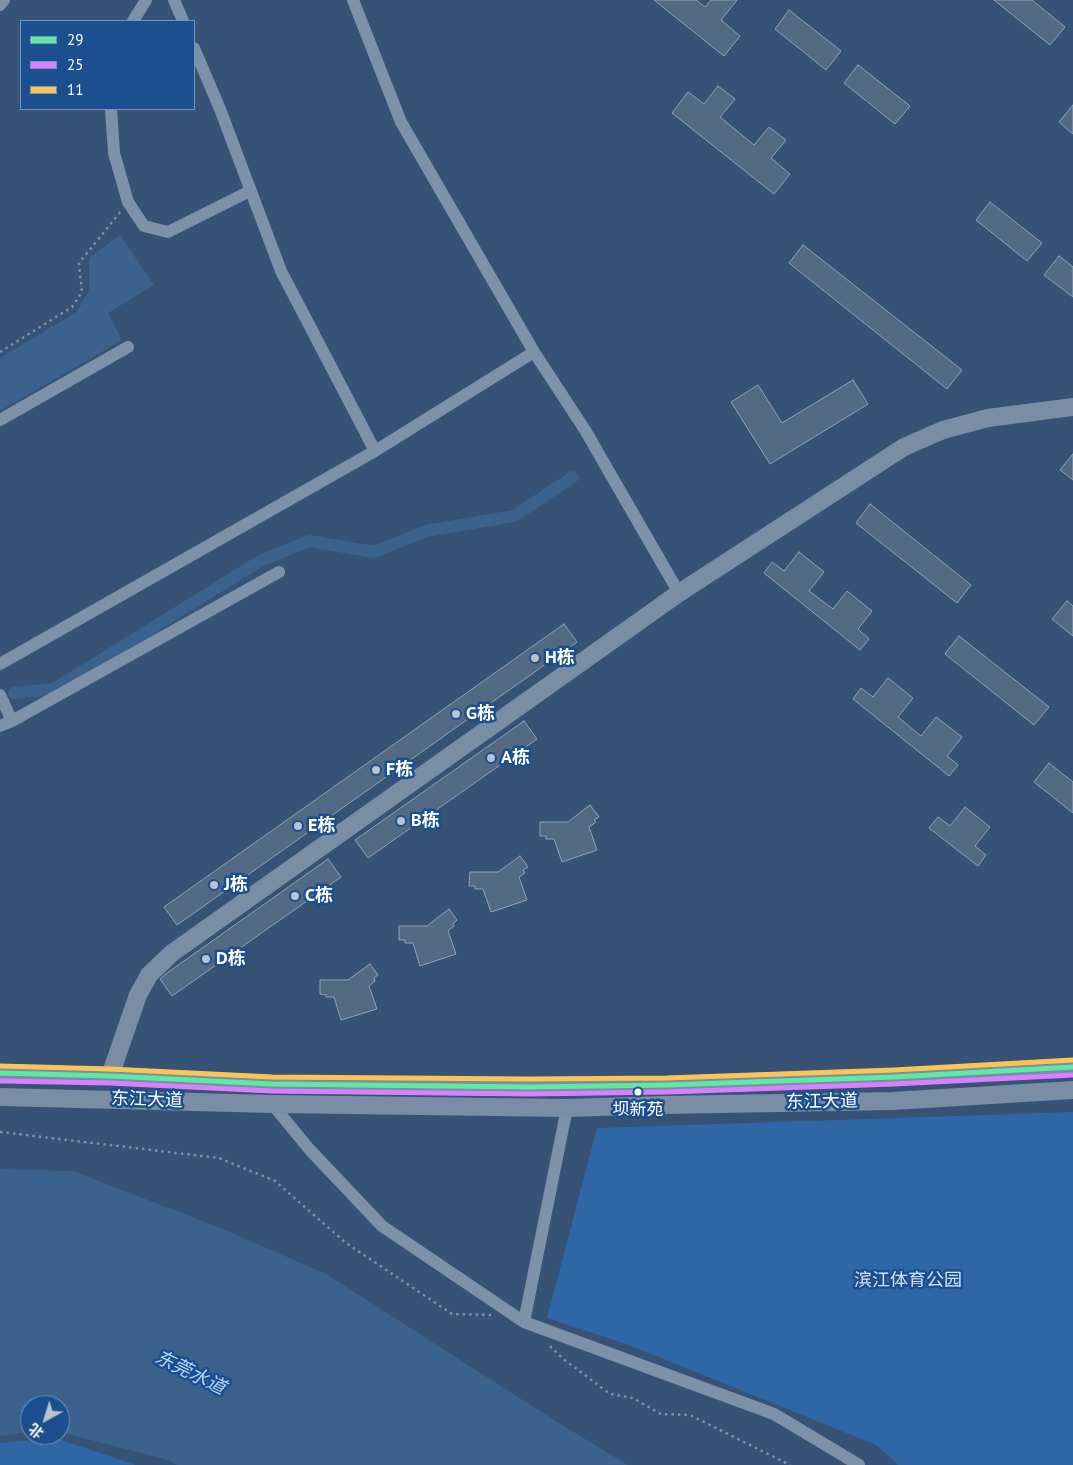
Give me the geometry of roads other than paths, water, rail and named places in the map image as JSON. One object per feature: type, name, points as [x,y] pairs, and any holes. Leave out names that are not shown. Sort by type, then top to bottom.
[{"type":"main road","points":[[110,1076],[138,995],[149,975],[172,953],[680,594],[904,447],[943,430],[988,418],[1073,407]]},
{"type":"main road","points":[[988,418],[1073,414]]},
{"type":"main road","name":"东江大道","points":[[0,1073],[272,1084],[529,1087],[677,1085],[894,1078],[1073,1067]]},
{"type":"main road","name":"东江大道","points":[[0,1098],[567,1108],[893,1101],[1073,1090]]},
{"type":"street","points":[[0,5],[4,0]]},
{"type":"street","points":[[134,20],[146,0]]},
{"type":"street","points":[[174,0],[183,20]]},
{"type":"street","points":[[353,0],[401,122],[534,352],[584,430],[680,594]]},
{"type":"street","points":[[195,50],[220,109],[280,271],[375,451]]},
{"type":"street","points":[[111,110],[114,153],[128,202],[144,226],[168,232],[250,191]]},
{"type":"street","points":[[0,420],[128,347]]},
{"type":"street","points":[[0,664],[375,451],[534,352]]},
{"type":"street","points":[[0,726],[279,572]]},
{"type":"street","points":[[0,695],[12,721]]},
{"type":"street","points":[[272,1104],[310,1150],[382,1226],[524,1322],[774,1414],[859,1465]]},
{"type":"street","points":[[524,1322],[567,1108]]},
{"type":"water","points":[[120,235],[154,285],[108,313],[122,340],[0,411],[0,358],[77,312],[89,290],[89,258]]},
{"type":"water","name":"东莞水道","points":[[0,1169],[73,1171],[223,1229],[326,1274],[554,1420],[628,1465],[177,1465],[168,1460],[70,1435],[70,1395],[20,1395],[20,1433],[0,1436]]},
{"type":"waterway","points":[[14,693],[54,689],[260,561],[309,541],[374,552],[426,531],[514,516],[573,477]]},
{"type":"place","name":"H栋","points":[[535,658]]},
{"type":"place","name":"G栋","points":[[456,714]]},
{"type":"place","name":"A栋","points":[[491,758]]},
{"type":"place","name":"F栋","points":[[376,770]]},
{"type":"place","name":"B栋","points":[[401,821]]},
{"type":"place","name":"E栋","points":[[298,826]]},
{"type":"place","name":"J栋","points":[[214,885]]},
{"type":"place","name":"C栋","points":[[295,896]]},
{"type":"place","name":"D栋","points":[[206,959]]},
{"type":"place","name":"坝新苑","points":[[638,1092]]},
{"type":"park label","name":"滨江体育公园","points":[[908,1281]]}]
